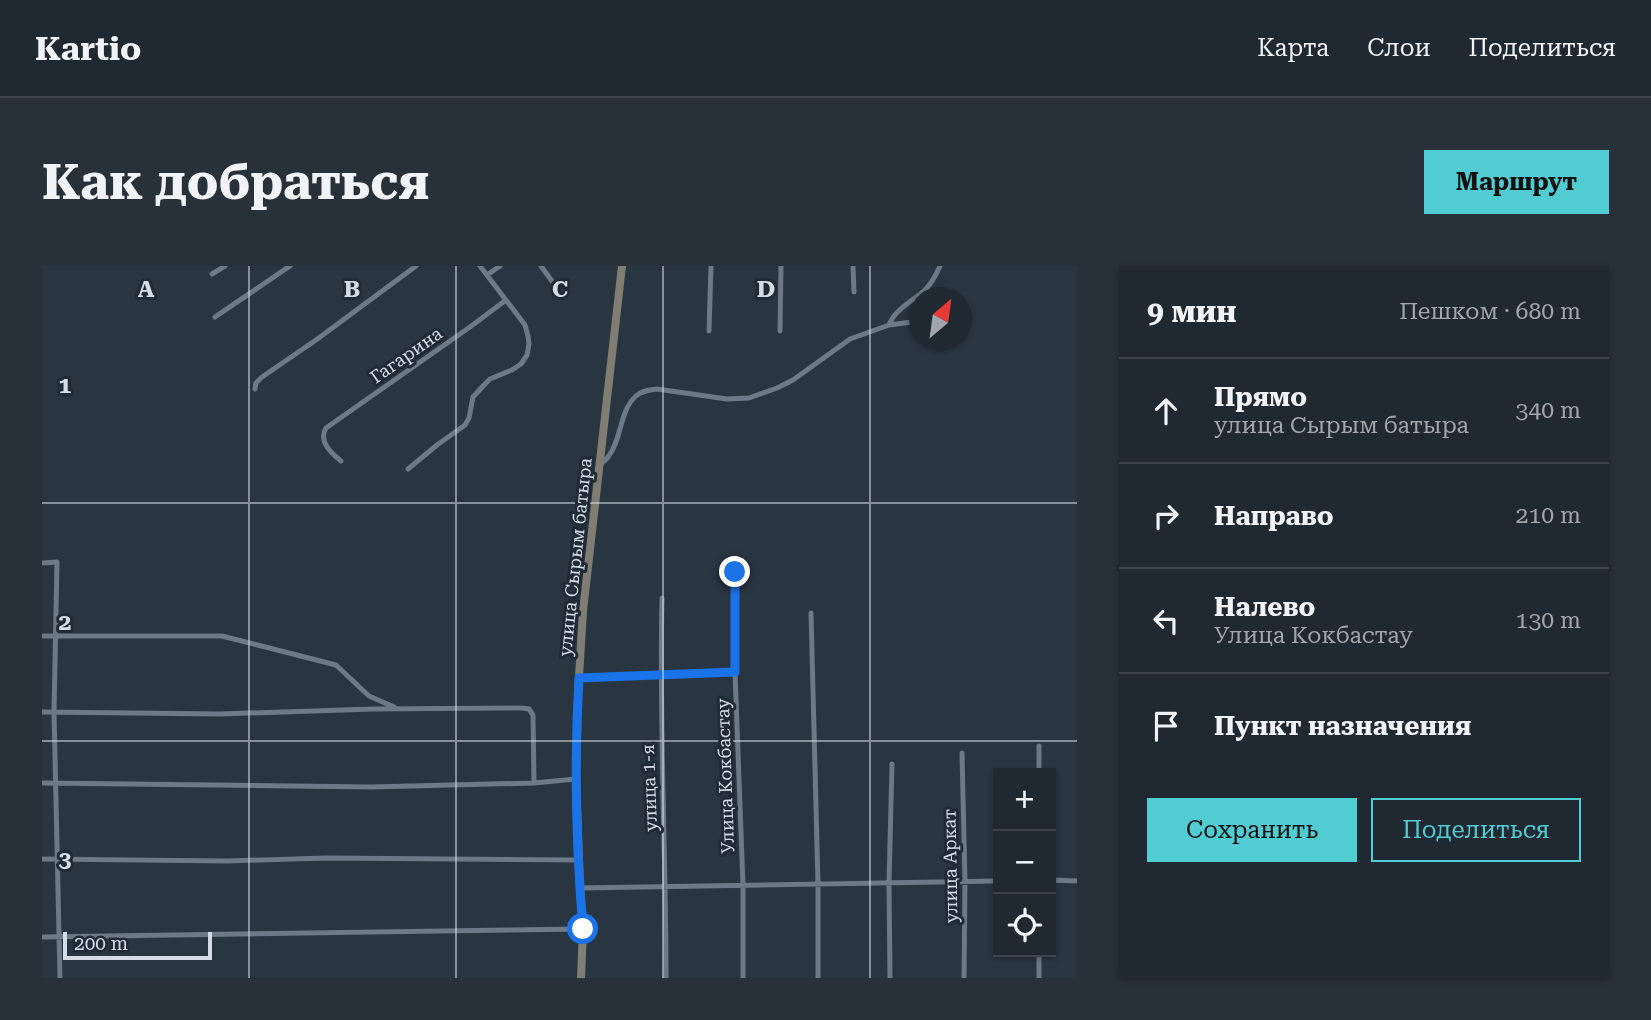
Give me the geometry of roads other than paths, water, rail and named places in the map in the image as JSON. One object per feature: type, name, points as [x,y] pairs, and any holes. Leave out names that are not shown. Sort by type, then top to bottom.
[{"type":"street","points":[[212,274],[225,266]]},
{"type":"street","points":[[215,317],[290,266]]},
{"type":"street","points":[[255,389],[256,383],[262,377],[416,266]]},
{"type":"street","points":[[408,469],[465,425],[474,397],[490,379],[512,370],[521,364],[527,355],[528,336],[525,325],[480,266]]},
{"type":"street","points":[[487,275],[500,266]]},
{"type":"street","points":[[541,266],[554,284]]},
{"type":"street","name":"улица Сырым батыра","points":[[581,978],[583,929],[576,779],[579,678],[583,611],[622,266]]},
{"type":"street","points":[[709,331],[711,266]]},
{"type":"street","points":[[780,331],[781,266]]},
{"type":"street","points":[[853,266],[854,292]]},
{"type":"street","points":[[889,325],[891,319],[933,281],[940,266]]},
{"type":"street","name":"Гагарина","points":[[341,461],[323,439],[323,433],[330,425],[506,300]]},
{"type":"street","points":[[600,464],[609,457],[626,412],[641,393],[657,389],[727,399],[749,398],[793,380],[850,339],[889,325],[909,322]]},
{"type":"street","points":[[42,563],[57,562],[54,712],[60,978]]},
{"type":"street","name":"Улица Кокбастау","points":[[735,572],[743,978]]},
{"type":"street","name":"улица 1-я","points":[[662,598],[660,675],[666,978]]},
{"type":"street","points":[[811,613],[818,978]]},
{"type":"street","points":[[42,636],[222,636],[336,665],[369,695],[396,709]]},
{"type":"street","points":[[579,678],[735,672]]},
{"type":"street","points":[[42,712],[220,714],[396,709],[529,709],[533,715],[534,783]]},
{"type":"street","points":[[1039,768],[1040,746]]},
{"type":"street","name":"улица Аркат","points":[[962,753],[964,978]]},
{"type":"street","points":[[890,978],[892,764]]},
{"type":"street","points":[[42,783],[370,787],[534,783],[576,779]]},
{"type":"street","points":[[42,859],[579,860]]},
{"type":"street","points":[[1056,880],[1077,881]]},
{"type":"street","points":[[580,888],[993,881]]},
{"type":"street","points":[[42,937],[583,929]]},
{"type":"street","points":[[1039,957],[1039,978]]}]
